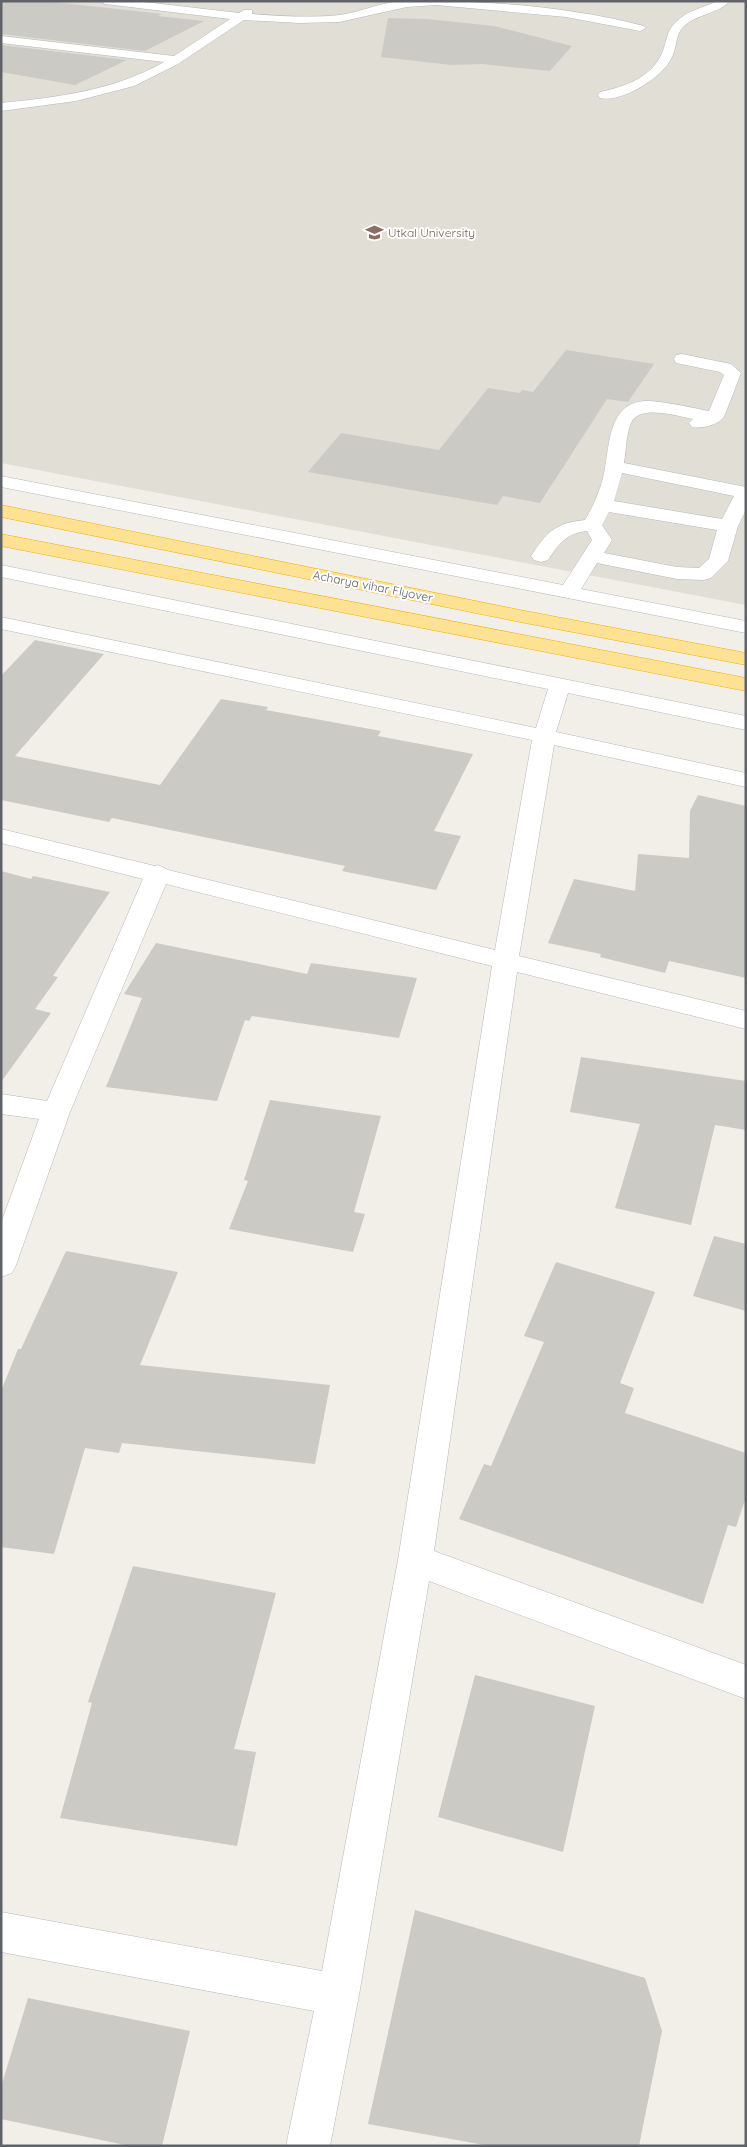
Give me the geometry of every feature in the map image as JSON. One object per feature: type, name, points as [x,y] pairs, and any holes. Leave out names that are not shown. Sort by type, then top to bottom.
[{"type":"highway","name":"Acharya vihar Flyover","points":[[1,512],[500,612],[746,659]]},
{"type":"highway","name":"Acharya vihar Flyover","points":[[1,540],[746,685]]},
{"type":"street","points":[[105,1],[242,16],[294,19],[341,18],[406,4],[428,2],[526,8],[601,18],[640,28]]},
{"type":"street","points":[[604,95],[636,86],[660,66],[669,53],[674,30],[683,21],[725,1]]},
{"type":"street","points":[[1,107],[48,102],[119,86],[147,76],[206,42],[256,6]]},
{"type":"street","points":[[294,19],[332,6]]},
{"type":"street","points":[[601,18],[613,7]]},
{"type":"street","points":[[1,39],[175,60]]},
{"type":"street","points":[[592,525],[603,505],[614,466],[622,423],[627,417],[687,424],[701,423],[715,418],[733,374],[719,366],[682,359]]},
{"type":"street","points":[[591,556],[677,573],[704,574],[718,561],[728,526],[745,493],[614,466]]},
{"type":"street","points":[[1,481],[746,627]]},
{"type":"street","points":[[603,505],[728,526]]},
{"type":"street","points":[[541,556],[555,535],[563,529],[592,525]]},
{"type":"street","points":[[570,592],[602,540],[592,525]]},
{"type":"street","points":[[1,571],[746,724]]},
{"type":"street","points":[[1,623],[746,780]]},
{"type":"street","points":[[308,2146],[338,1995],[415,1560],[506,959],[544,736],[560,685]]},
{"type":"street","points":[[1,836],[506,959],[746,1020]]},
{"type":"street","points":[[1,1265],[56,1112],[158,874]]},
{"type":"street","points":[[1,1104],[56,1112]]},
{"type":"street","points":[[415,1560],[746,1682]]},
{"type":"street","points":[[1,1932],[338,1995]]},
{"type":"shaded area","name":"Utkal University","points":[[1,1],[746,1],[746,605],[1,463]]},
{"type":"building","points":[[1,1],[45,1],[162,14],[158,16],[204,21],[145,51],[1,34]]},
{"type":"building","points":[[388,18],[427,19],[494,26],[572,46],[550,71],[482,64],[451,65],[381,57]]},
{"type":"building","points":[[1,45],[127,60],[75,85],[1,72]]},
{"type":"building","points":[[566,350],[654,364],[628,402],[607,399],[540,503],[503,496],[497,505],[308,472],[341,433],[439,450],[488,388],[520,393],[522,390],[533,392]]},
{"type":"building","points":[[35,640],[104,654],[15,756],[160,785],[221,699],[268,707],[266,710],[381,731],[378,736],[473,754],[434,831],[461,836],[436,890],[342,871],[345,866],[112,818],[109,822],[1,800],[1,676]]},
{"type":"building","points":[[698,795],[746,806],[746,978],[669,961],[665,973],[600,957],[601,954],[548,943],[574,879],[635,891],[638,854],[689,858],[690,811]]},
{"type":"building","points":[[1,871],[31,879],[33,876],[110,892],[53,976],[58,977],[35,1009],[51,1013],[1,1082]]},
{"type":"building","points":[[156,943],[307,974],[311,963],[417,978],[399,1038],[252,1016],[249,1021],[245,1020],[217,1101],[106,1087],[142,998],[124,994]]},
{"type":"building","points":[[581,1057],[746,1081],[746,1130],[715,1125],[691,1225],[615,1208],[640,1124],[570,1112]]},
{"type":"building","points":[[270,1100],[381,1116],[354,1212],[365,1214],[353,1252],[229,1229],[248,1181],[244,1180]]},
{"type":"building","points":[[714,1236],[746,1244],[746,1311],[693,1296]]},
{"type":"building","points":[[66,1251],[178,1272],[140,1365],[330,1385],[315,1464],[122,1443],[119,1453],[85,1448],[54,1554],[1,1547],[1,1391],[18,1349],[21,1349]]},
{"type":"building","points":[[556,1262],[655,1292],[620,1383],[634,1388],[625,1413],[746,1453],[746,1497],[736,1527],[728,1525],[703,1604],[459,1519],[484,1464],[491,1466],[544,1342],[524,1336]]},
{"type":"building","points":[[133,1566],[276,1593],[234,1749],[256,1752],[237,1846],[60,1818],[92,1703],[88,1702]]},
{"type":"building","points":[[475,1675],[595,1706],[563,1852],[438,1817]]},
{"type":"building","points":[[415,1910],[645,1978],[662,2031],[639,2146],[490,2146],[368,2124]]},
{"type":"building","points":[[28,1998],[190,2031],[162,2146],[130,2146],[1,2119],[1,2087]]},
{"type":"place","name":"Utkal University","points":[[374,232]]}]
